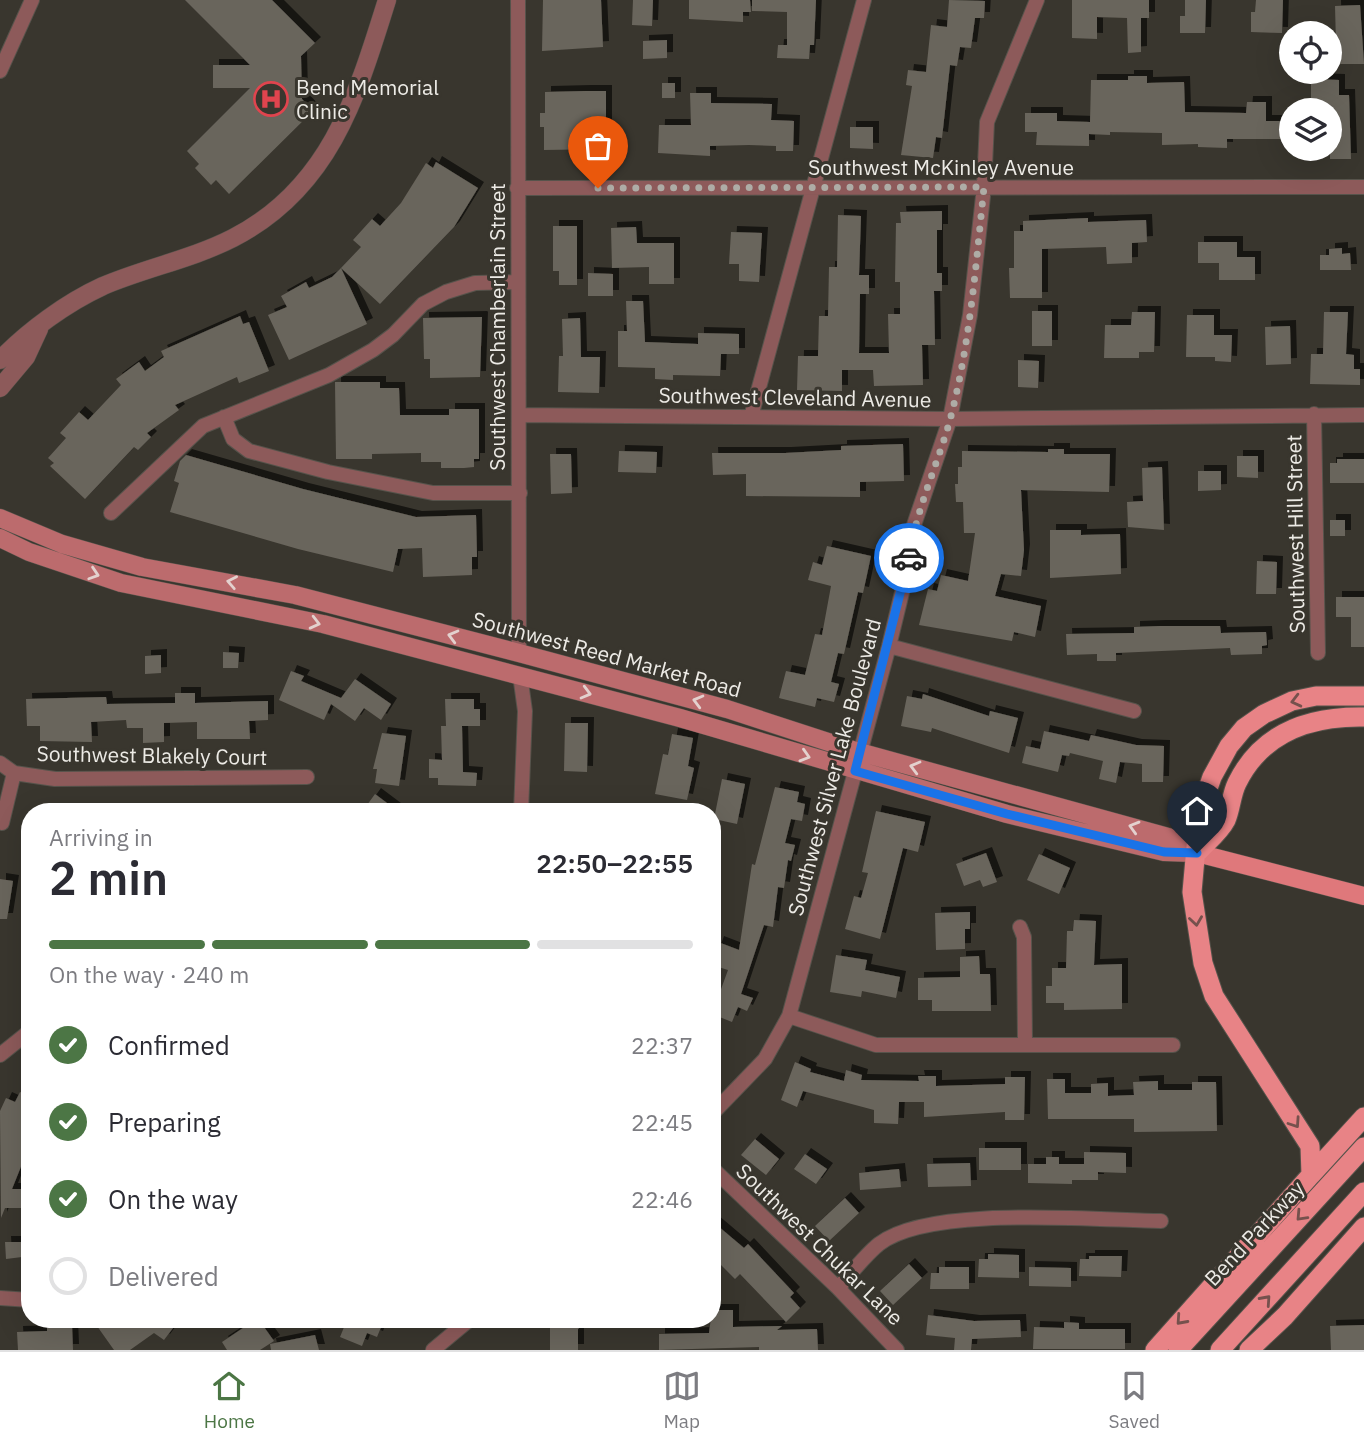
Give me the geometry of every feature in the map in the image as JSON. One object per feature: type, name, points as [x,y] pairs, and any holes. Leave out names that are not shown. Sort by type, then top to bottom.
[{"type":"highway","points":[[1311,1175],[1310,1146],[1214,996],[1203,963],[1192,892],[1199,814],[1212,777],[1229,746],[1244,729],[1264,714],[1292,701],[1317,696],[1364,696]]},
{"type":"highway","points":[[1197,853],[1226,821],[1235,788],[1243,771],[1265,745],[1290,728],[1311,721],[1364,717]]},
{"type":"highway","points":[[1155,1350],[1364,1117]]},
{"type":"highway","name":"Bend Parkway","points":[[1178,1350],[1364,1147]]},
{"type":"highway","points":[[1220,1350],[1364,1192]]},
{"type":"highway","points":[[1249,1350],[1285,1316],[1364,1227]]},
{"type":"main road","name":"Southwest Reed Market Road","points":[[0,518],[62,544],[142,567],[295,595],[727,709],[859,752],[1168,837],[1197,853]]},
{"type":"main road","name":"Southwest Reed Market Road","points":[[0,538],[29,552],[121,583],[278,614],[520,675],[1007,814],[1164,852],[1197,853],[1364,896]]},
{"type":"street","points":[[0,71],[32,0]]},
{"type":"street","points":[[0,360],[15,343],[78,299],[104,286],[232,239],[285,202],[330,149],[352,109],[387,0]]},
{"type":"street","name":"Southwest Chamberlain Street","points":[[518,0],[519,653]]},
{"type":"street","points":[[751,417],[864,0]]},
{"type":"street","name":"Southwest Silver Lake Boulevard","points":[[721,1105],[765,1059],[789,1016],[889,646],[905,580],[914,525],[950,419],[970,315],[984,187],[987,122],[1037,0]]},
{"type":"street","name":"Southwest McKinley Avenue","points":[[517,187],[1364,187]]},
{"type":"street","points":[[111,513],[203,426],[329,375],[373,350],[393,335],[423,304],[446,292],[475,283],[518,282]]},
{"type":"street","points":[[0,388],[26,357],[39,328]]},
{"type":"street","name":"Southwest Hill Street","points":[[1314,414],[1318,653]]},
{"type":"street","name":"Southwest Cleveland Avenue","points":[[519,415],[950,419],[1364,415]]},
{"type":"street","points":[[224,417],[233,439],[249,451],[328,472],[433,494],[520,493]]},
{"type":"street","points":[[889,646],[1134,711]]},
{"type":"street","points":[[520,675],[525,711],[521,803]]},
{"type":"street","name":"Southwest Blakely Court","points":[[0,763],[14,773],[55,779],[307,777]]},
{"type":"street","points":[[2,823],[14,773]]},
{"type":"street","points":[[1020,927],[1024,937],[1025,1044]]},
{"type":"street","points":[[789,1016],[876,1045],[1173,1045]]},
{"type":"street","points":[[0,1055],[21,1038]]},
{"type":"street","name":"Southwest Chukar Lane","points":[[721,1177],[838,1288],[897,1350]]},
{"type":"street","points":[[838,1288],[879,1244],[911,1228],[952,1220],[1161,1221]]},
{"type":"street","points":[[0,1298],[21,1299]]},
{"type":"street","points":[[433,1350],[459,1328]]},
{"type":"building","name":"Bend Memorial Clinic","points":[[185,0],[272,0],[315,43],[301,56],[302,99],[313,111],[229,194],[216,180],[211,185],[195,168],[199,164],[187,151],[250,88],[213,88],[213,65],[250,65]]},
{"type":"building","points":[[543,0],[601,0],[603,47],[542,51]]},
{"type":"building","points":[[633,0],[653,0],[652,26],[632,25]]},
{"type":"building","points":[[689,0],[750,0],[751,12],[743,12],[743,22],[689,19]]},
{"type":"building","points":[[752,0],[816,0],[814,45],[810,45],[809,59],[777,58],[778,45],[787,45],[787,12],[752,11]]},
{"type":"building","points":[[949,0],[985,1],[984,18],[975,18],[971,48],[960,47],[957,66],[950,65],[942,138],[936,137],[933,158],[901,155],[912,86],[906,85],[908,70],[926,72],[931,25],[947,27]]},
{"type":"building","points":[[1072,0],[1149,0],[1149,18],[1141,18],[1141,52],[1128,53],[1127,18],[1097,17],[1097,39],[1072,38]]},
{"type":"building","points":[[1185,0],[1206,0],[1205,33],[1180,33],[1180,16],[1185,16]]},
{"type":"building","points":[[1256,0],[1283,0],[1279,33],[1251,32],[1251,12],[1255,12]]},
{"type":"building","points":[[1360,5],[1364,64],[1342,64],[1342,21],[1335,21],[1335,6]]},
{"type":"building","points":[[667,40],[667,58],[643,59],[643,41]]},
{"type":"building","points":[[1128,76],[1147,76],[1147,83],[1184,82],[1185,112],[1246,113],[1247,102],[1266,102],[1266,121],[1279,121],[1279,139],[1227,139],[1227,148],[1198,147],[1198,144],[1162,145],[1162,133],[1110,132],[1110,135],[1089,134],[1089,146],[1036,145],[1037,132],[1025,132],[1025,113],[1057,113],[1057,121],[1090,122],[1091,80],[1128,80]]},
{"type":"building","points":[[662,83],[675,83],[675,98],[662,98]]},
{"type":"building","points":[[1311,84],[1339,84],[1339,95],[1349,95],[1351,159],[1342,159],[1342,98],[1311,98]]},
{"type":"building","points":[[606,91],[606,149],[544,150],[544,127],[540,127],[540,113],[545,113],[545,92]]},
{"type":"building","points":[[690,93],[711,93],[711,103],[772,104],[771,120],[794,121],[793,151],[776,151],[776,146],[749,145],[710,146],[710,156],[658,153],[659,125],[691,125]]},
{"type":"building","points":[[850,127],[873,127],[873,149],[850,148]]},
{"type":"building","points":[[436,162],[478,188],[454,227],[380,304],[341,268],[361,247],[353,240],[372,219],[380,226],[401,203],[426,163],[433,168]]},
{"type":"building","points":[[942,211],[942,230],[937,230],[937,273],[942,273],[942,291],[934,291],[935,345],[922,345],[923,385],[874,386],[873,370],[842,370],[842,391],[797,390],[798,356],[818,356],[819,316],[828,316],[829,267],[837,267],[838,215],[861,216],[859,275],[869,275],[869,294],[860,294],[859,353],[889,353],[888,314],[900,314],[900,282],[895,282],[896,223],[901,223],[900,212]]},
{"type":"building","points":[[1088,218],[1088,222],[1146,220],[1147,242],[1132,243],[1132,263],[1107,264],[1106,247],[1042,249],[1042,298],[1010,298],[1009,268],[1014,268],[1014,231],[1023,231],[1023,221]]},
{"type":"building","points":[[553,226],[577,226],[577,285],[559,285],[559,271],[553,271]]},
{"type":"building","points":[[636,227],[637,243],[674,243],[674,284],[649,284],[649,267],[612,268],[611,228]]},
{"type":"building","points":[[731,232],[762,233],[759,282],[739,281],[739,264],[729,264]]},
{"type":"building","points":[[1198,242],[1237,242],[1237,257],[1255,257],[1255,280],[1219,280],[1219,263],[1198,263]]},
{"type":"building","points":[[1342,248],[1342,254],[1350,253],[1351,270],[1320,270],[1320,255],[1329,255],[1329,249]]},
{"type":"building","points":[[341,268],[367,324],[289,360],[268,315],[287,307],[281,296],[306,282],[309,288],[332,277]]},
{"type":"building","points":[[588,273],[613,274],[613,296],[588,296]]},
{"type":"building","points":[[626,301],[643,301],[645,342],[698,344],[698,333],[739,334],[739,354],[721,354],[720,376],[673,375],[673,380],[655,379],[655,368],[618,367],[618,331],[627,331]]},
{"type":"building","points":[[1032,311],[1052,311],[1052,346],[1032,346]]},
{"type":"building","points":[[1132,312],[1155,312],[1154,352],[1139,352],[1139,358],[1104,358],[1105,325],[1131,325]]},
{"type":"building","points":[[1324,312],[1348,312],[1346,354],[1354,355],[1354,369],[1360,369],[1360,385],[1310,384],[1311,354],[1323,354]]},
{"type":"building","points":[[1187,315],[1214,315],[1214,335],[1232,335],[1231,362],[1215,361],[1215,357],[1186,357]]},
{"type":"building","points":[[240,316],[243,324],[249,322],[269,371],[239,383],[237,377],[175,405],[179,410],[147,433],[151,437],[138,450],[134,447],[85,499],[50,466],[54,463],[48,458],[66,438],[60,433],[79,412],[88,420],[121,385],[116,379],[139,362],[145,371],[164,357],[161,351]]},
{"type":"building","points":[[482,317],[480,377],[430,378],[430,359],[424,359],[423,318]]},
{"type":"building","points":[[580,318],[581,357],[600,357],[599,393],[558,392],[559,356],[563,356],[562,319]]},
{"type":"building","points":[[1290,326],[1291,364],[1266,365],[1265,327]]},
{"type":"building","points":[[1018,360],[1039,361],[1038,388],[1018,387]]},
{"type":"building","points":[[335,382],[380,382],[380,388],[399,388],[400,415],[449,415],[449,409],[479,409],[479,459],[474,459],[474,467],[441,468],[441,462],[421,462],[421,453],[372,454],[372,459],[336,459]]},
{"type":"building","points":[[903,444],[904,481],[860,482],[860,497],[746,496],[746,474],[713,475],[712,453],[785,453],[841,450],[841,446]]},
{"type":"building","points":[[1048,449],[1064,449],[1064,454],[1110,454],[1109,492],[1021,490],[1024,550],[1021,576],[1001,574],[995,596],[1041,606],[1035,637],[1014,632],[1012,641],[919,625],[928,589],[937,591],[941,575],[968,581],[975,533],[964,533],[963,502],[956,502],[955,484],[958,484],[958,467],[962,467],[962,451],[1048,452]]},
{"type":"building","points":[[619,451],[657,452],[656,473],[618,472]]},
{"type":"building","points":[[550,454],[571,454],[572,493],[551,494]]},
{"type":"building","points":[[186,455],[303,489],[416,517],[476,515],[477,557],[472,557],[472,575],[423,577],[422,548],[398,549],[393,572],[298,549],[170,512],[179,483],[174,481],[180,461]]},
{"type":"building","points":[[1237,456],[1258,456],[1258,478],[1237,477]]},
{"type":"building","points":[[1337,459],[1364,459],[1364,483],[1330,483],[1330,463],[1337,463]]},
{"type":"building","points":[[1162,467],[1164,530],[1128,527],[1127,502],[1143,501],[1142,468]]},
{"type":"building","points":[[1198,471],[1221,471],[1221,490],[1198,491]]},
{"type":"building","points":[[1330,520],[1345,520],[1345,536],[1330,536]]},
{"type":"building","points":[[1050,530],[1081,530],[1081,535],[1120,534],[1121,574],[1050,578]]},
{"type":"building","points":[[827,546],[871,556],[863,593],[858,592],[844,654],[838,653],[831,682],[839,684],[834,702],[817,698],[815,707],[779,698],[786,671],[805,675],[815,634],[822,635],[831,586],[808,580],[813,562],[822,565]]},
{"type":"building","points":[[1257,561],[1277,562],[1276,594],[1256,594]]},
{"type":"building","points":[[1336,597],[1364,597],[1364,647],[1351,647],[1351,617],[1336,617]]},
{"type":"building","points":[[1220,626],[1221,633],[1266,632],[1267,645],[1262,646],[1262,654],[1231,655],[1230,648],[1116,653],[1116,661],[1097,661],[1097,654],[1067,655],[1066,634],[1134,633],[1134,627]]},
{"type":"building","points":[[223,652],[239,653],[238,668],[223,668]]},
{"type":"building","points":[[161,655],[161,673],[145,674],[145,656]]},
{"type":"building","points":[[291,671],[304,676],[301,681],[341,698],[355,679],[391,704],[381,720],[364,708],[355,721],[331,704],[324,720],[279,700]]},
{"type":"building","points":[[175,693],[195,693],[195,703],[268,701],[268,720],[249,721],[250,739],[197,739],[197,722],[164,723],[164,742],[143,743],[143,728],[127,728],[126,720],[91,722],[92,742],[40,741],[40,726],[27,726],[26,699],[106,697],[107,704],[175,703]]},
{"type":"building","points":[[923,694],[989,716],[990,711],[1018,718],[1009,753],[932,728],[931,732],[901,726],[907,696],[922,699]]},
{"type":"building","points":[[445,699],[474,699],[474,709],[480,709],[480,726],[462,726],[463,772],[477,773],[476,786],[438,785],[438,778],[429,778],[429,759],[442,760],[441,726],[446,726]]},
{"type":"building","points":[[565,723],[588,723],[587,772],[564,771]]},
{"type":"building","points":[[1044,731],[1089,741],[1091,735],[1136,745],[1164,746],[1163,782],[1142,782],[1142,764],[1120,762],[1116,783],[1099,779],[1103,761],[1070,753],[1069,756],[1062,755],[1058,772],[1022,763],[1026,746],[1040,749]]},
{"type":"building","points":[[382,733],[406,736],[399,786],[375,783],[377,769],[373,769]]},
{"type":"building","points":[[672,734],[693,738],[688,766],[694,768],[687,800],[655,794],[663,754],[668,755]]},
{"type":"building","points":[[722,779],[745,784],[737,824],[721,821],[721,803],[717,803]]},
{"type":"building","points":[[775,787],[799,792],[797,802],[805,804],[802,821],[791,819],[785,843],[795,845],[791,861],[788,860],[784,888],[778,887],[773,927],[764,925],[741,994],[753,998],[747,1011],[738,1007],[732,1022],[721,1018],[721,989],[728,970],[721,968],[721,943],[739,950],[752,864],[755,865]]},
{"type":"building","points":[[375,794],[387,803],[368,803]]},
{"type":"building","points":[[876,811],[925,822],[918,852],[903,848],[880,939],[845,929],[854,896],[861,898],[868,873],[862,872]]},
{"type":"building","points":[[986,853],[997,882],[983,887],[980,880],[964,886],[956,864]]},
{"type":"building","points":[[1039,854],[1070,868],[1059,894],[1027,880]]},
{"type":"building","points":[[0,879],[13,881],[7,919],[0,919]]},
{"type":"building","points":[[970,912],[970,929],[965,929],[965,949],[936,950],[935,913]]},
{"type":"building","points":[[1074,920],[1096,921],[1094,965],[1122,964],[1122,1009],[1064,1010],[1064,1003],[1046,1003],[1046,986],[1052,986],[1052,968],[1066,968],[1067,931],[1073,931]]},
{"type":"building","points":[[836,955],[867,960],[865,970],[900,977],[896,998],[862,991],[861,997],[830,992]]},
{"type":"building","points":[[979,956],[980,974],[990,974],[991,1011],[932,1011],[932,1000],[918,1000],[918,978],[960,977],[960,957]]},
{"type":"building","points":[[795,1062],[811,1069],[810,1072],[844,1081],[846,1070],[862,1075],[861,1080],[919,1081],[918,1076],[936,1076],[936,1086],[1005,1084],[1005,1077],[1025,1077],[1024,1120],[1005,1120],[1005,1112],[924,1117],[924,1102],[899,1102],[898,1124],[874,1123],[874,1110],[803,1091],[797,1107],[781,1100]]},
{"type":"building","points":[[1047,1079],[1065,1079],[1065,1093],[1091,1093],[1091,1084],[1108,1083],[1108,1096],[1134,1095],[1133,1082],[1158,1081],[1158,1090],[1192,1090],[1192,1082],[1216,1082],[1217,1131],[1134,1132],[1134,1119],[1048,1119]]},
{"type":"building","points":[[21,1092],[21,1166],[12,1189],[21,1189],[21,1208],[5,1208],[1,1218],[0,1111],[6,1098],[15,1102]]},
{"type":"building","points":[[755,1139],[779,1159],[766,1175],[741,1155]]},
{"type":"building","points":[[979,1148],[1021,1148],[1021,1170],[979,1170]]},
{"type":"building","points":[[1084,1152],[1126,1153],[1126,1173],[1098,1172],[1098,1180],[1072,1180],[1072,1184],[1028,1183],[1028,1164],[1046,1164],[1046,1157],[1059,1157],[1059,1164],[1084,1164]]},
{"type":"building","points":[[805,1154],[827,1169],[816,1184],[794,1169]]},
{"type":"building","points":[[970,1163],[971,1186],[928,1187],[927,1164]]},
{"type":"building","points":[[899,1169],[901,1187],[860,1190],[859,1173]]},
{"type":"building","points":[[845,1198],[859,1213],[829,1241],[815,1226]]},
{"type":"building","points":[[721,1229],[744,1248],[748,1244],[794,1293],[790,1297],[800,1308],[786,1322],[740,1274],[735,1279],[721,1265]]},
{"type":"building","points":[[5,1242],[21,1242],[21,1257],[6,1259]]},
{"type":"building","points":[[988,1254],[1019,1255],[1019,1278],[978,1277],[979,1259],[988,1259]]},
{"type":"building","points":[[1089,1256],[1122,1256],[1121,1277],[1079,1276],[1080,1259],[1089,1259]]},
{"type":"building","points":[[909,1264],[922,1278],[893,1305],[880,1291]]},
{"type":"building","points":[[939,1267],[969,1267],[969,1289],[930,1289],[931,1273],[939,1273]]},
{"type":"building","points":[[1029,1267],[1071,1268],[1071,1287],[1029,1286]]},
{"type":"building","points":[[721,1310],[733,1310],[733,1327],[782,1326],[777,1330],[817,1329],[818,1350],[759,1350],[759,1347],[659,1350],[659,1334],[709,1333],[710,1328],[721,1328]]},
{"type":"building","points":[[928,1315],[974,1321],[1020,1320],[1021,1337],[972,1339],[971,1350],[954,1350],[955,1338],[926,1335]]},
{"type":"building","points":[[1064,1322],[1079,1323],[1079,1329],[1125,1329],[1125,1349],[1033,1349],[1034,1327],[1064,1328]]},
{"type":"building","points":[[1364,1325],[1364,1350],[1331,1350],[1330,1326]]},
{"type":"building","points":[[47,1328],[72,1328],[73,1350],[18,1350],[17,1332],[47,1331]]},
{"type":"building","points":[[98,1328],[173,1328],[164,1340],[154,1333],[130,1350],[114,1350]]},
{"type":"building","points":[[243,1328],[265,1328],[274,1341],[260,1350],[227,1350],[222,1342]]},
{"type":"building","points":[[344,1328],[381,1328],[377,1337],[367,1333],[362,1346],[340,1337]]},
{"type":"building","points":[[550,1328],[579,1328],[578,1350],[550,1350]]},
{"type":"building","points":[[315,1335],[319,1350],[271,1350],[270,1344]]},
{"type":"way so far","points":[[598,188],[984,187],[970,315],[950,419],[914,525],[909,558]]},
{"type":"place","name":"Bend Memorial Clinic","points":[[271,99]]},
{"type":"route","points":[[909,558],[855,771],[1007,814],[1090,831],[1164,852],[1197,853]]}]
